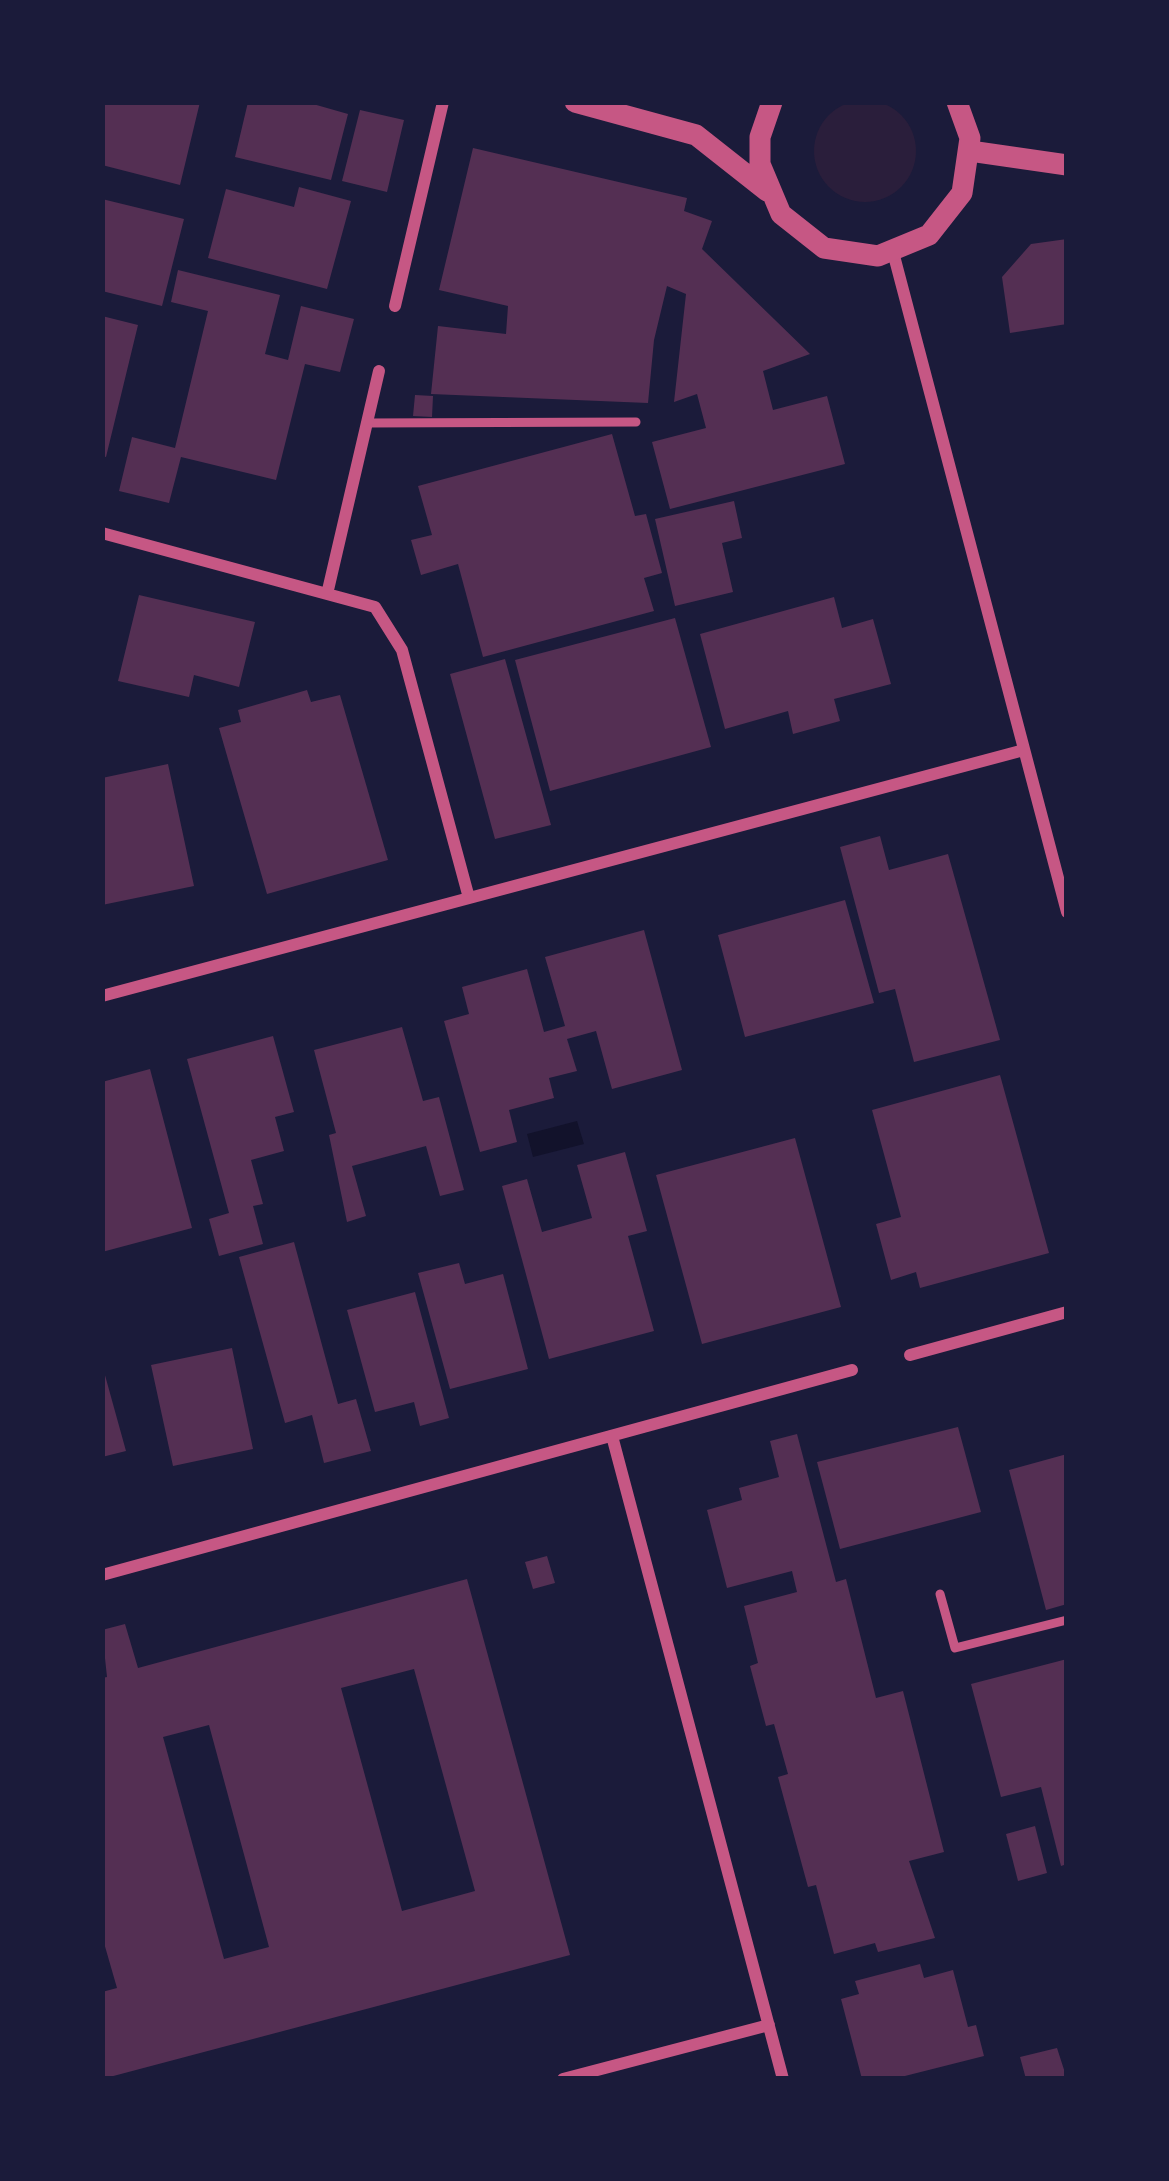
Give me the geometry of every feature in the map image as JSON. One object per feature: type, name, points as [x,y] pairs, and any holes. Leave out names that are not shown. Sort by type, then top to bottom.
[{"type":"street","points":[[395,306],[442,102]]},
{"type":"street","points":[[575,102],[696,135],[766,190],[790,224],[824,248],[850,255],[893,252],[928,236],[949,216],[962,193],[970,151],[957,102]]},
{"type":"street","points":[[766,190],[760,137],[772,102]]},
{"type":"street","points":[[970,151],[1067,165]]},
{"type":"street","points":[[893,252],[1067,912]]},
{"type":"street","points":[[328,590],[379,371]]},
{"type":"street","points":[[102,533],[328,590],[375,607],[394,632],[469,898]]},
{"type":"street","points":[[102,995],[1024,750]]},
{"type":"street","points":[[910,1354],[1067,1312]]},
{"type":"street","points":[[102,1576],[852,1370]]},
{"type":"street","points":[[612,1436],[783,2079]]},
{"type":"street","points":[[563,2079],[769,2025]]},
{"type":"lane","points":[[367,423],[636,422]]},
{"type":"lane","points":[[940,1594],[955,1648],[1067,1620]]},
{"type":"shaded area","points":[[865,100],[885,104],[901,115],[912,131],[916,151],[912,171],[901,187],[885,198],[865,202],[845,198],[829,187],[818,171],[814,151],[818,131],[829,115],[845,104]]},
{"type":"shaded area","points":[[577,1121],[584,1144],[533,1157],[527,1134]]},
{"type":"building","points":[[102,102],[200,102],[180,185],[102,165]]},
{"type":"building","points":[[248,102],[306,102],[348,114],[331,180],[235,157]]},
{"type":"building","points":[[360,110],[404,120],[387,192],[342,181]]},
{"type":"building","points":[[473,148],[687,198],[684,211],[712,221],[702,249],[810,354],[763,371],[773,410],[827,396],[845,464],[670,509],[652,442],[706,428],[697,394],[674,402],[686,294],[667,286],[654,340],[648,403],[431,394],[438,326],[506,334],[508,306],[439,290]]},
{"type":"building","points":[[299,187],[351,201],[327,289],[208,258],[226,189],[294,207]]},
{"type":"building","points":[[102,199],[184,219],[162,306],[102,291]]},
{"type":"building","points":[[1067,239],[1067,324],[1010,333],[1002,277],[1031,244]]},
{"type":"building","points":[[178,270],[280,295],[265,354],[288,360],[301,306],[354,319],[340,372],[305,364],[276,480],[181,457],[169,503],[119,491],[132,437],[175,448],[208,311],[171,302]]},
{"type":"building","points":[[102,316],[138,325],[106,457],[102,456]]},
{"type":"building","points":[[415,395],[433,396],[432,417],[413,416]]},
{"type":"building","points":[[612,434],[635,516],[646,514],[662,573],[644,578],[654,611],[483,657],[458,564],[421,575],[411,540],[432,535],[418,486]]},
{"type":"building","points":[[734,501],[742,538],[722,543],[733,592],[675,606],[655,519]]},
{"type":"building","points":[[139,595],[255,622],[239,687],[194,675],[189,697],[118,681]]},
{"type":"building","points":[[834,597],[842,628],[873,619],[891,684],[834,699],[840,721],[793,734],[788,711],[725,729],[700,634]]},
{"type":"building","points":[[675,618],[711,747],[550,791],[515,660]]},
{"type":"building","points":[[505,659],[551,825],[495,839],[450,674]]},
{"type":"building","points":[[307,690],[311,702],[340,695],[388,860],[267,894],[219,728],[241,722],[238,710]]},
{"type":"building","points":[[168,764],[194,886],[102,905],[102,778]]},
{"type":"building","points":[[880,836],[889,870],[948,854],[1000,1040],[914,1062],[895,989],[879,993],[840,847]]},
{"type":"building","points":[[845,900],[874,1003],[745,1037],[718,935]]},
{"type":"building","points":[[644,930],[682,1070],[612,1089],[596,1031],[567,1039],[577,1071],[549,1078],[554,1098],[509,1110],[517,1142],[480,1152],[444,1021],[469,1014],[462,987],[527,969],[544,1032],[565,1026],[545,957]]},
{"type":"building","points":[[402,1027],[423,1101],[439,1097],[464,1190],[440,1196],[426,1146],[352,1166],[366,1216],[347,1222],[329,1135],[336,1133],[314,1050]]},
{"type":"building","points":[[273,1036],[294,1112],[275,1117],[284,1151],[251,1160],[263,1204],[253,1206],[263,1244],[219,1256],[209,1219],[229,1213],[187,1059]]},
{"type":"building","points":[[150,1069],[192,1228],[102,1252],[102,1082]]},
{"type":"building","points":[[1000,1075],[1049,1253],[920,1288],[916,1272],[891,1280],[876,1224],[901,1217],[872,1110]]},
{"type":"building","points":[[795,1138],[841,1307],[702,1344],[656,1175]]},
{"type":"building","points":[[625,1152],[647,1231],[628,1236],[654,1331],[549,1359],[502,1186],[527,1179],[542,1232],[592,1218],[577,1165]]},
{"type":"building","points":[[294,1242],[338,1404],[356,1399],[371,1451],[324,1463],[312,1415],[285,1423],[239,1257]]},
{"type":"building","points":[[459,1263],[465,1284],[503,1274],[528,1369],[450,1389],[418,1273]]},
{"type":"building","points":[[415,1292],[449,1418],[420,1426],[414,1402],[375,1412],[347,1310]]},
{"type":"building","points":[[232,1348],[253,1449],[173,1466],[151,1365]]},
{"type":"building","points":[[102,1369],[126,1451],[102,1457]]},
{"type":"building","points":[[958,1427],[981,1512],[840,1549],[817,1462]]},
{"type":"building","points":[[797,1434],[836,1582],[846,1579],[876,1698],[903,1691],[944,1852],[909,1861],[935,1938],[878,1952],[875,1943],[834,1954],[816,1885],[808,1887],[778,1777],[788,1774],[774,1724],[766,1726],[750,1666],[758,1663],[744,1606],[797,1592],[792,1571],[727,1588],[707,1510],[742,1500],[739,1488],[779,1477],[770,1441]]},
{"type":"building","points":[[1067,1454],[1067,1604],[1046,1610],[1009,1470]]},
{"type":"building","points":[[547,1556],[555,1583],[533,1589],[525,1562]]},
{"type":"building","points":[[467,1579],[570,1955],[102,2079],[102,1992],[117,1988],[102,1936],[102,1678],[107,1677],[102,1630],[125,1624],[138,1668]],"holes":[[[414,1669],[475,1891],[402,1911],[341,1688]],[[209,1725],[269,1947],[224,1959],[163,1737]]]},
{"type":"building","points":[[1067,1659],[1067,1864],[1061,1866],[1041,1787],[1001,1797],[971,1684]]},
{"type":"building","points":[[1035,1826],[1047,1873],[1018,1881],[1006,1834]]},
{"type":"building","points":[[920,1964],[924,1978],[953,1970],[968,2027],[976,2025],[984,2056],[893,2079],[862,2079],[841,1999],[859,1994],[855,1981]]},
{"type":"building","points":[[1057,2048],[1067,2079],[1026,2079],[1020,2057]]}]
